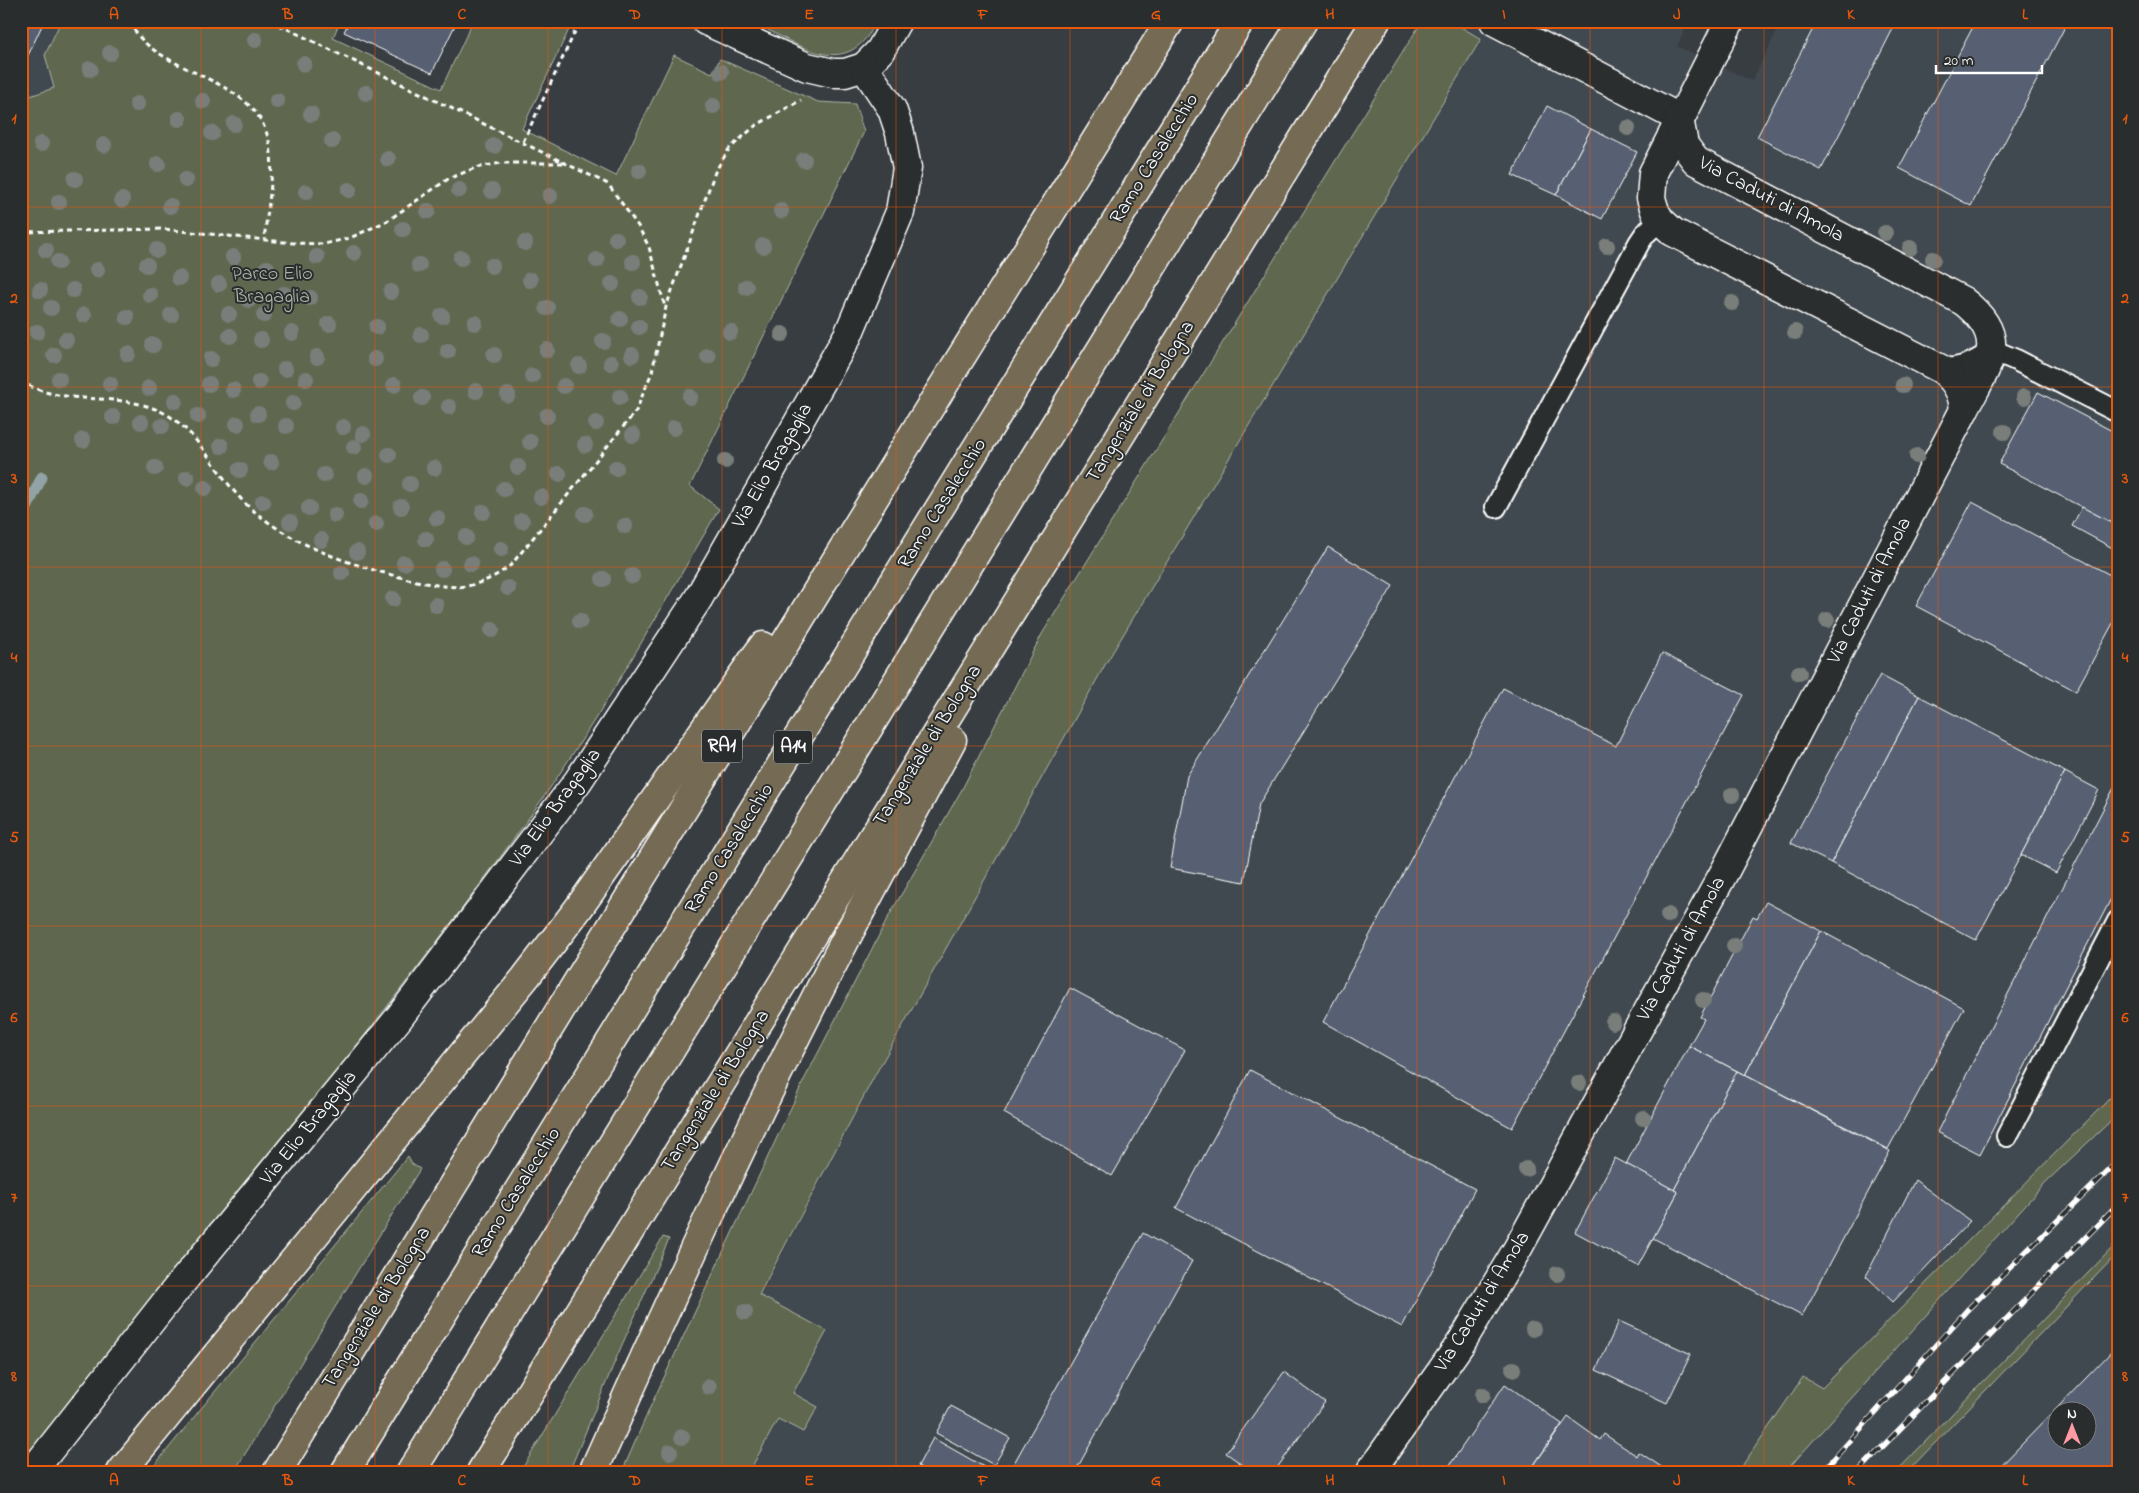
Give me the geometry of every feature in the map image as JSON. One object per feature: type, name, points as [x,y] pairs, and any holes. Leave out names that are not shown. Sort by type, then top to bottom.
[{"type":"highway","name":"Tangenziale di Bologna","points":[[277,1472],[922,420],[1170,21]]},
{"type":"highway","name":"Ramo Casalecchio","points":[[345,1472],[1240,21]]},
{"type":"highway","points":[[411,1472],[1303,21]]},
{"type":"highway","name":"Tangenziale di Bologna","points":[[482,1472],[1376,21]]},
{"type":"highway","points":[[121,1472],[470,1045],[572,916],[922,420]]},
{"type":"highway","points":[[593,1472],[679,1278],[818,993],[1082,496]]},
{"type":"street","points":[[706,21],[821,72],[845,73],[864,66],[880,51],[897,21]]},
{"type":"street","points":[[1494,21],[1679,118]]},
{"type":"street","points":[[1730,21],[1679,118],[1653,173],[1651,198],[1660,220],[1673,232],[1941,369],[1951,377],[1961,392],[1964,410]]},
{"type":"street","name":"Via Elio Bragaglia","points":[[32,1472],[169,1298],[398,1019],[578,780],[698,600],[848,335],[900,212],[907,168],[900,133],[892,108],[864,66]]},
{"type":"street","name":"Via Caduti di Amola","points":[[1370,1472],[1461,1343],[1518,1248],[1726,869],[1964,410],[1992,350],[1992,339],[1982,317],[1963,301],[1696,161],[1684,145],[1679,118]]},
{"type":"lane","points":[[1496,507],[1639,243],[1645,234],[1660,220]]},
{"type":"lane","points":[[1941,369],[1960,368],[1972,364],[1992,350],[2016,360],[2118,412]]},
{"type":"lane","points":[[2007,1136],[2118,920]]},
{"type":"path","points":[[130,21],[141,39],[159,54],[242,99],[260,116],[272,156],[264,240]]},
{"type":"path","points":[[271,21],[608,184],[638,226],[649,247],[666,307]]},
{"type":"path","points":[[283,27],[286,21]]},
{"type":"path","points":[[523,142],[580,21]]},
{"type":"path","points":[[21,381],[57,395],[140,402],[157,410],[187,429],[236,494],[260,516],[288,536],[307,546],[376,571],[419,582],[467,586],[492,579],[511,565],[636,411],[652,372],[666,307],[706,194],[715,172],[729,149],[755,126],[804,98]]},
{"type":"path","points":[[21,232],[163,229],[312,244],[336,242],[387,222],[448,180],[475,168],[501,163],[566,163]]},
{"type":"shaded area","points":[[21,21],[120,21],[132,41],[21,121]]},
{"type":"shaded area","points":[[1471,21],[1690,21],[1677,46],[1752,81],[1782,21],[2118,21],[2118,1472],[669,1472],[875,1075],[1105,665],[1481,39],[1466,30]]},
{"type":"green space","name":"Parco Elio Bragaglia","points":[[61,21],[340,21],[333,38],[441,89],[473,21],[573,21],[522,129],[616,176],[674,55],[712,73],[720,59],[818,102],[855,104],[864,132],[690,486],[719,509],[578,746],[526,822],[341,1066],[21,1462],[21,99],[54,88],[45,55]]},
{"type":"green space","points":[[773,21],[877,21],[866,38],[854,49],[842,54],[828,54],[799,46],[768,30]]},
{"type":"green space","points":[[1422,21],[1451,21],[1481,39],[1105,665],[875,1075],[759,1295],[827,1331],[793,1393],[818,1407],[803,1432],[778,1419],[749,1472],[622,1472],[652,1403],[804,1080],[890,914],[961,791],[1042,634]]},
{"type":"green space","points":[[2118,1090],[2118,1114],[2045,1183],[1785,1472],[1738,1472],[1803,1377],[1822,1388]]},
{"type":"green space","points":[[408,1156],[412,1164],[420,1169],[234,1472],[149,1472]]},
{"type":"green space","points":[[663,1237],[669,1239],[618,1354],[569,1472],[520,1472]]},
{"type":"green space","points":[[2118,1242],[2118,1253],[1907,1472],[1896,1472]]},
{"type":"building","points":[[21,21],[44,21],[25,62],[21,53]]},
{"type":"building","points":[[349,21],[457,21],[432,73],[344,32]]},
{"type":"building","points":[[1817,21],[1897,21],[1821,170],[1757,137]]},
{"type":"building","points":[[1976,21],[2068,21],[1971,206],[1899,168]]},
{"type":"building","points":[[1547,106],[1591,129],[1556,195],[1512,175]]},
{"type":"building","points":[[1591,129],[1637,152],[1602,219],[1556,195]]},
{"type":"building","points":[[2038,392],[2118,434],[2118,526],[1999,464]]},
{"type":"building","points":[[1972,502],[2118,579],[2118,614],[2076,691],[1916,606]]},
{"type":"building","points":[[2082,507],[2118,526],[2118,551],[2072,526]]},
{"type":"building","points":[[1328,547],[1393,586],[1259,804],[1244,882],[1170,868],[1187,776]]},
{"type":"building","points":[[1662,653],[1744,695],[1512,1128],[1323,1022],[1503,688],[1616,746]]},
{"type":"building","points":[[1880,675],[1919,696],[1831,863],[1791,843]]},
{"type":"building","points":[[1919,696],[2065,772],[1976,940],[1831,863]]},
{"type":"building","points":[[2065,772],[2099,790],[2056,873],[2021,855]]},
{"type":"building","points":[[2118,780],[2118,885],[1980,1154],[1937,1132]]},
{"type":"building","points":[[1766,902],[1821,931],[1745,1075],[1689,1046],[1704,1019],[1700,1017],[1753,916],[1757,918]]},
{"type":"building","points":[[1821,931],[1964,1008],[1888,1149],[1745,1075]]},
{"type":"building","points":[[1070,988],[1185,1050],[1112,1176],[1004,1113]]},
{"type":"building","points":[[1689,1046],[1737,1071],[1674,1190],[1626,1164]]},
{"type":"building","points":[[1250,1070],[1475,1189],[1402,1327],[1176,1208]]},
{"type":"building","points":[[1737,1071],[1890,1151],[1802,1316],[1653,1238],[1678,1192],[1674,1190]]},
{"type":"building","points":[[1615,1158],[1678,1192],[1638,1266],[1575,1232]]},
{"type":"building","points":[[1915,1180],[1970,1221],[1893,1302],[1866,1276]]},
{"type":"building","points":[[1143,1233],[1192,1261],[1075,1472],[1009,1472]]},
{"type":"building","points":[[1619,1321],[1691,1354],[1667,1403],[1596,1370]]},
{"type":"building","points":[[2118,1345],[2118,1472],[1995,1472],[2046,1419],[2046,1450],[2096,1450],[2096,1400],[2065,1400]]},
{"type":"building","points":[[1284,1372],[1325,1402],[1274,1472],[1253,1472],[1226,1453]]},
{"type":"building","points":[[1505,1384],[1562,1424],[1529,1472],[1445,1472]]},
{"type":"building","points":[[951,1406],[1010,1438],[994,1465],[936,1433]]},
{"type":"building","points":[[1568,1417],[1600,1440],[1604,1434],[1637,1456],[1639,1452],[1669,1472],[1529,1472]]},
{"type":"building","points":[[933,1438],[991,1472],[928,1472],[918,1466]]},
{"type":"waterway","points":[[21,520],[42,477]]},
{"type":"railway","points":[[1822,1472],[1967,1310],[2118,1161]]},
{"type":"railway","points":[[1858,1472],[2118,1204]]}]
